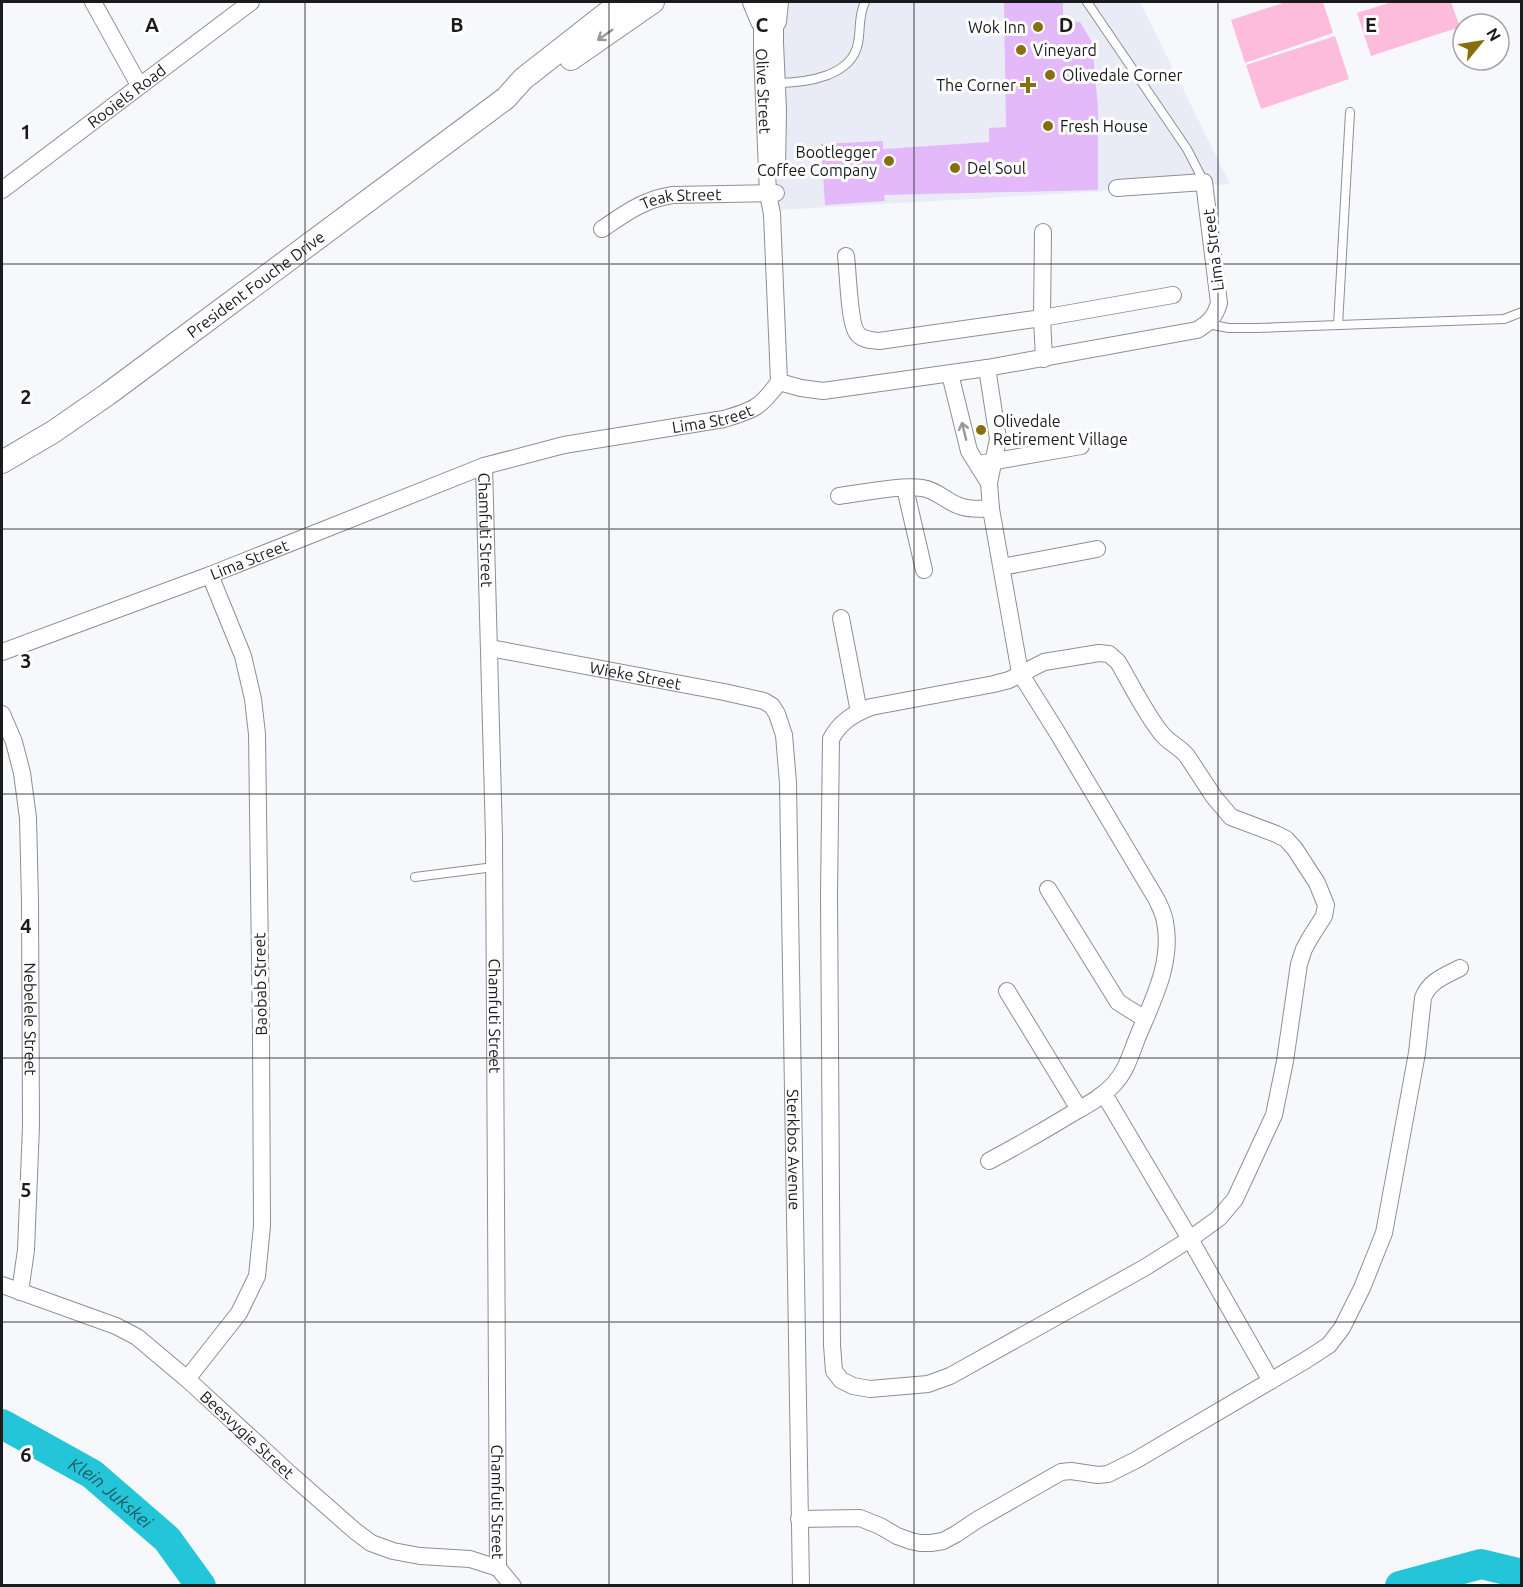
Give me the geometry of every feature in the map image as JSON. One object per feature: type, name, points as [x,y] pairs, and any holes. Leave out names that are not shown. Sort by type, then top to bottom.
[{"type":"street","points":[[93,2],[139,85]]},
{"type":"street","name":"Rooiels Road","points":[[2,190],[251,2]]},
{"type":"street","name":"President Fouche Drive","points":[[2,462],[53,432],[108,394],[506,98],[523,79],[621,2]]},
{"type":"street","name":"President Fouche Drive","points":[[506,98],[529,88],[653,2]]},
{"type":"street","name":"Olive Street","points":[[768,8],[778,110],[772,193]]},
{"type":"street","name":"Olive Street","points":[[768,8],[762,52],[772,193],[779,382]]},
{"type":"street","points":[[1117,188],[1204,182]]},
{"type":"street","name":"Lima Street","points":[[1204,182],[1219,303],[1215,316],[1208,324]]},
{"type":"street","name":"Teak Street","points":[[602,229],[637,205],[659,197],[772,193]]},
{"type":"street","points":[[1043,232],[1044,359]]},
{"type":"street","points":[[846,256],[852,316],[857,333],[864,339],[879,341],[1042,318],[1173,295]]},
{"type":"street","points":[[779,382],[823,391],[950,374],[1197,330],[1208,324]]},
{"type":"street","points":[[987,368],[998,439],[989,483],[991,509],[1020,674],[1157,900],[1165,920],[1167,937],[1161,980],[1123,1072],[1114,1084],[1104,1094],[1079,1110],[989,1161]]},
{"type":"street","points":[[950,374],[969,452],[989,483]]},
{"type":"street","name":"Lima Street","points":[[2,652],[210,575],[484,466],[564,445],[724,419],[750,411],[767,399],[779,382]]},
{"type":"street","points":[[977,465],[1081,446]]},
{"type":"street","name":"Chamfuti Street","points":[[484,466],[495,867],[498,1568]]},
{"type":"street","points":[[905,488],[924,570]]},
{"type":"street","points":[[839,496],[924,488],[964,508],[991,509]]},
{"type":"street","points":[[1002,567],[1097,549]]},
{"type":"street","name":"Baobab Street","points":[[187,1379],[239,1313],[257,1276],[261,1226],[257,734],[253,699],[243,656],[210,575]]},
{"type":"street","points":[[841,618],[859,712]]},
{"type":"street","name":"Wieke Street","points":[[490,648],[764,701],[772,706],[777,714]]},
{"type":"street","points":[[1105,653],[1114,657],[1118,662],[1155,725],[1163,736],[1187,756],[1222,808],[1231,817],[1286,839],[1295,849],[1323,895],[1326,905],[1324,915],[1304,949],[1299,964],[1274,1115],[1235,1199],[1219,1218],[1144,1268],[950,1376],[928,1384],[870,1389],[853,1386],[841,1380],[834,1371],[832,1345],[829,894],[831,738],[843,722],[859,712],[871,707],[1009,680],[1044,662],[1105,653]]},
{"type":"street","name":"Nebelele Street","points":[[2,714],[15,742],[22,773],[30,877],[32,1126],[26,1250],[20,1292]]},
{"type":"street","name":"Sterkbos Avenue","points":[[777,714],[784,735],[788,783],[801,1586]]},
{"type":"street","points":[[1048,889],[1118,1002],[1146,1019]]},
{"type":"street","points":[[799,1519],[860,1518],[911,1541],[920,1543],[943,1541],[1061,1472],[1108,1474],[1136,1460],[1271,1382],[1329,1345],[1342,1328],[1362,1288],[1384,1233],[1417,1053],[1423,998],[1430,985],[1460,968]]},
{"type":"street","points":[[1007,991],[1079,1110]]},
{"type":"street","points":[[1104,1094],[1271,1382]]},
{"type":"street","name":"Beesvygie Street","points":[[2,1285],[116,1326],[137,1337],[371,1543],[393,1551],[420,1556],[470,1559],[498,1568]]},
{"type":"street","points":[[498,1568],[513,1586]]},
{"type":"lane","points":[[777,84],[823,76],[841,69],[853,58],[858,43],[860,12],[865,2]]},
{"type":"lane","points":[[1087,2],[1187,149],[1204,182]]},
{"type":"lane","points":[[1338,325],[1350,112]]},
{"type":"lane","points":[[1208,324],[1242,329],[1504,319],[1521,312]]},
{"type":"lane","points":[[415,877],[495,867]]},
{"type":"shaded area","points":[[769,2],[1140,2],[1230,184],[778,210]]},
{"type":"shaded area","points":[[1286,2],[1323,2],[1333,33],[1245,63],[1231,20]]},
{"type":"shaded area","points":[[1392,2],[1451,2],[1455,12],[1451,12],[1451,30],[1371,56],[1357,13]]},
{"type":"shaded area","points":[[1335,36],[1349,79],[1261,109],[1246,65]]},
{"type":"building","name":"Olivedale Corner","points":[[1004,2],[1063,2],[1063,21],[1080,22],[1092,42],[1098,109],[1098,190],[884,195],[885,201],[825,205],[821,144],[883,141],[883,149],[989,142],[989,128],[1006,127]]},
{"type":"waterway","name":"Klein Jukskei","points":[[2,1424],[92,1474],[167,1539],[201,1586]]},
{"type":"waterway","name":"Klein Jukskei","points":[[1400,1586],[1481,1564],[1522,1574]]},
{"type":"place","name":"Wok Inn","points":[[1038,27]]},
{"type":"place","name":"Vineyard","points":[[1021,50]]},
{"type":"place","name":"Olivedale Corner","points":[[1050,75]]},
{"type":"place","name":"The Corner","points":[[1028,85]]},
{"type":"place","name":"Fresh House","points":[[1048,126]]},
{"type":"place","name":"Bootlegger Coffee Company","points":[[889,161]]},
{"type":"place","name":"Del Soul","points":[[955,168]]},
{"type":"place","name":"Olivedale Retirement Village","points":[[981,430]]}]
